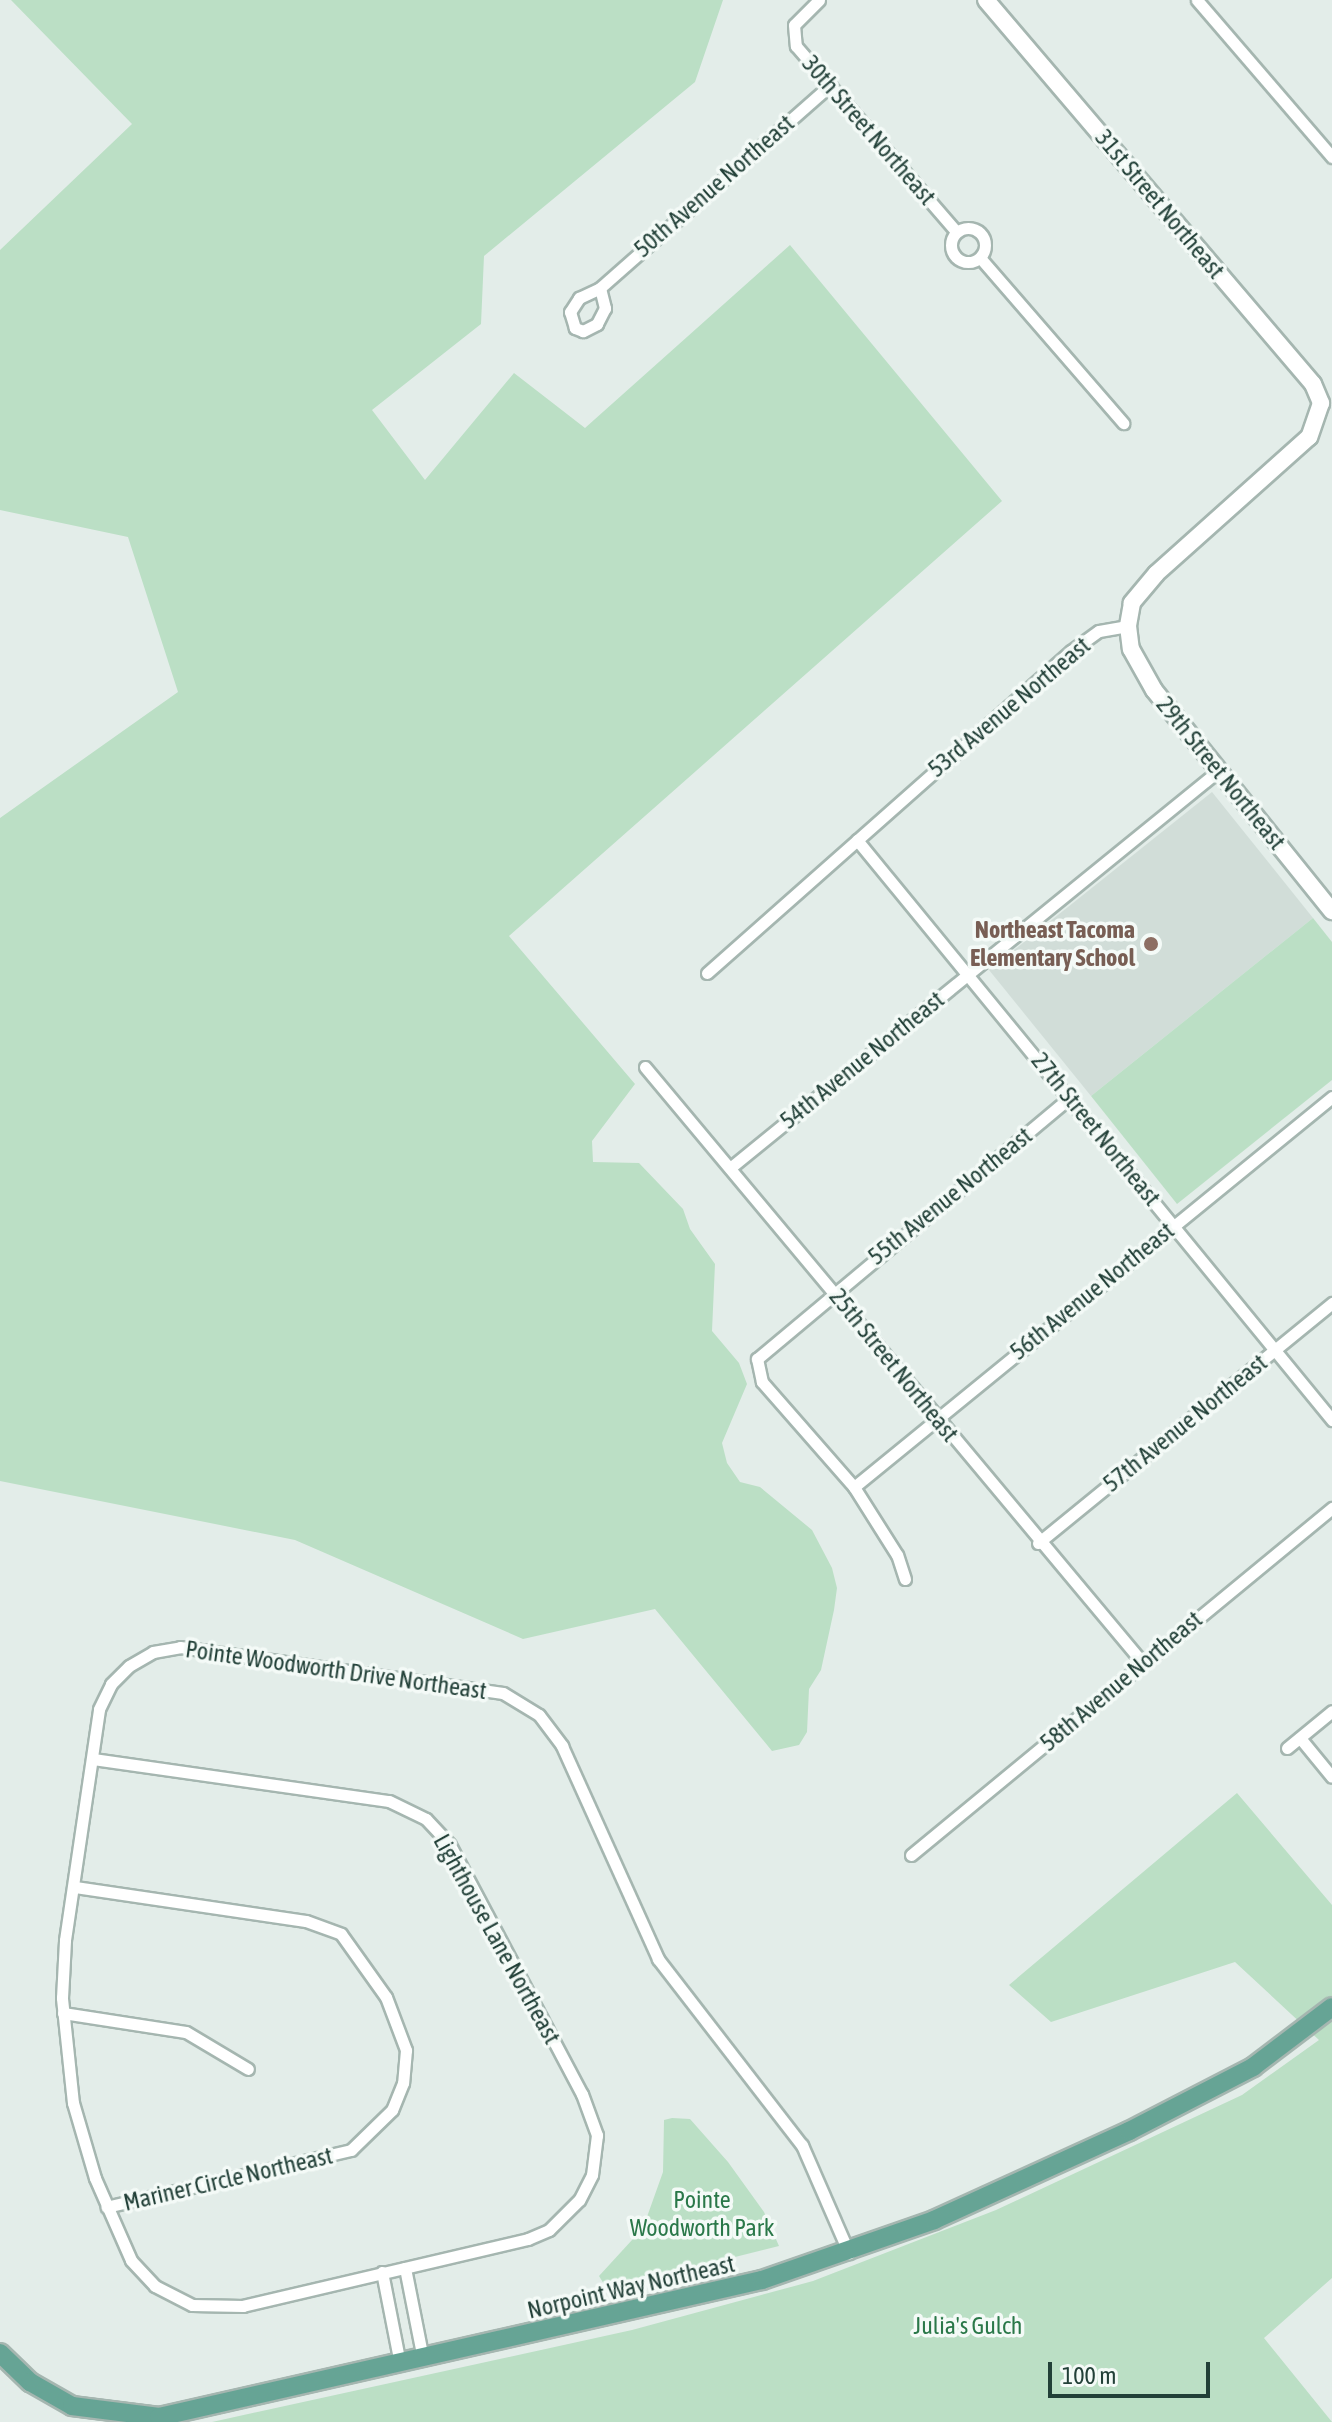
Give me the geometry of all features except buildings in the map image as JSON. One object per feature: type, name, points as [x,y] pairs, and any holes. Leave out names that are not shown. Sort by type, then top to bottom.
[{"type":"main road","name":"Norpoint Way Northeast","points":[[0,2353],[30,2382],[72,2406],[146,2418],[202,2410],[669,2304],[849,2254],[1157,2117],[1253,2067],[1332,2007]]},
{"type":"street","name":"30th Street Northeast","points":[[819,0],[792,29],[796,46],[954,229],[955,253],[967,261],[982,260]]},
{"type":"street","name":"31st Street Northeast","points":[[986,0],[1313,384],[1326,412]]},
{"type":"street","points":[[1197,0],[1332,157]]},
{"type":"street","name":"50th Avenue Northeast","points":[[600,288],[830,85]]},
{"type":"street","name":"30th Street Northeast","points":[[954,229],[965,227],[980,235],[982,260],[1123,423]]},
{"type":"street","points":[[1128,626],[1138,594],[1303,444],[1326,412]]},
{"type":"street","name":"29th Street Northeast","points":[[1128,626],[1131,649],[1148,680],[1332,911]]},
{"type":"street","name":"53rd Avenue Northeast","points":[[707,973],[1085,639],[1128,626]]},
{"type":"street","name":"54th Avenue Northeast","points":[[730,1168],[1218,771]]},
{"type":"street","name":"27th Street Northeast","points":[[857,840],[1332,1420]]},
{"type":"street","name":"25th Street Northeast","points":[[645,1067],[834,1292],[1038,1543],[1142,1662]]},
{"type":"street","name":"55th Avenue Northeast","points":[[854,1487],[762,1382],[757,1359],[1070,1097]]},
{"type":"street","name":"56th Avenue Northeast","points":[[854,1487],[1332,1097]]},
{"type":"street","name":"57th Avenue Northeast","points":[[1038,1543],[1332,1303]]},
{"type":"street","points":[[854,1487],[897,1555],[905,1579]]},
{"type":"street","name":"58th Avenue Northeast","points":[[911,1855],[1332,1508]]},
{"type":"street","name":"Pointe Woodworth Drive Northeast","points":[[405,2268],[243,2306],[192,2305],[141,2273],[107,2207],[73,2103],[63,2013],[65,1940],[99,1709],[111,1684],[140,1658],[166,1648],[191,1647],[492,1691],[528,1706],[562,1746],[658,1959],[802,2145],[849,2254]]},
{"type":"street","points":[[1287,1748],[1332,1711]]},
{"type":"street","points":[[1300,1738],[1332,1777]]},
{"type":"street","name":"Lighthouse Lane Northeast","points":[[93,1759],[389,1801],[426,1819],[450,1845],[591,2112],[598,2147],[592,2175],[579,2200],[549,2230],[528,2239],[405,2268]]},
{"type":"street","name":"Mariner Circle Northeast","points":[[75,1887],[306,1921],[341,1934],[386,1997],[406,2050],[403,2083],[392,2110],[351,2150],[107,2207]]},
{"type":"street","points":[[63,2013],[186,2032],[248,2069]]},
{"type":"street","points":[[405,2268],[423,2359]]},
{"type":"street","points":[[382,2272],[400,2364]]},
{"type":"shaded area","name":"Northeast Tacoma Elementary School","points":[[1212,792],[1313,918],[1091,1096],[989,970]]},
{"type":"green space","points":[[11,0],[723,0],[695,82],[484,256],[481,324],[372,410],[425,480],[514,373],[585,428],[790,245],[1002,501],[509,936],[635,1084],[592,1141],[593,1162],[639,1163],[683,1209],[690,1229],[715,1264],[712,1331],[739,1363],[747,1384],[722,1443],[727,1463],[740,1482],[760,1487],[812,1530],[832,1568],[837,1588],[834,1610],[821,1670],[809,1689],[807,1732],[799,1745],[772,1751],[655,1609],[523,1639],[295,1540],[0,1481],[0,818],[178,692],[128,537],[0,510],[0,250],[132,124]]},
{"type":"green space","points":[[1313,918],[1332,942],[1332,1080],[1177,1204],[1091,1096]]},
{"type":"green space","name":"Julia's Gulch","points":[[1237,1793],[1332,1905],[1332,2278],[1264,2338],[1332,2422],[212,2422],[632,2330],[813,2281],[996,2210],[1242,2095],[1319,2040],[1235,1962],[1051,2022],[1009,1985]]},
{"type":"green space","name":"Pointe Woodworth Park","points":[[690,2119],[728,2162],[764,2212],[779,2246],[607,2289],[599,2276],[643,2228],[663,2172],[664,2120]]},
{"type":"place","name":"Northeast Tacoma Elementary School","points":[[1151,944]]}]
